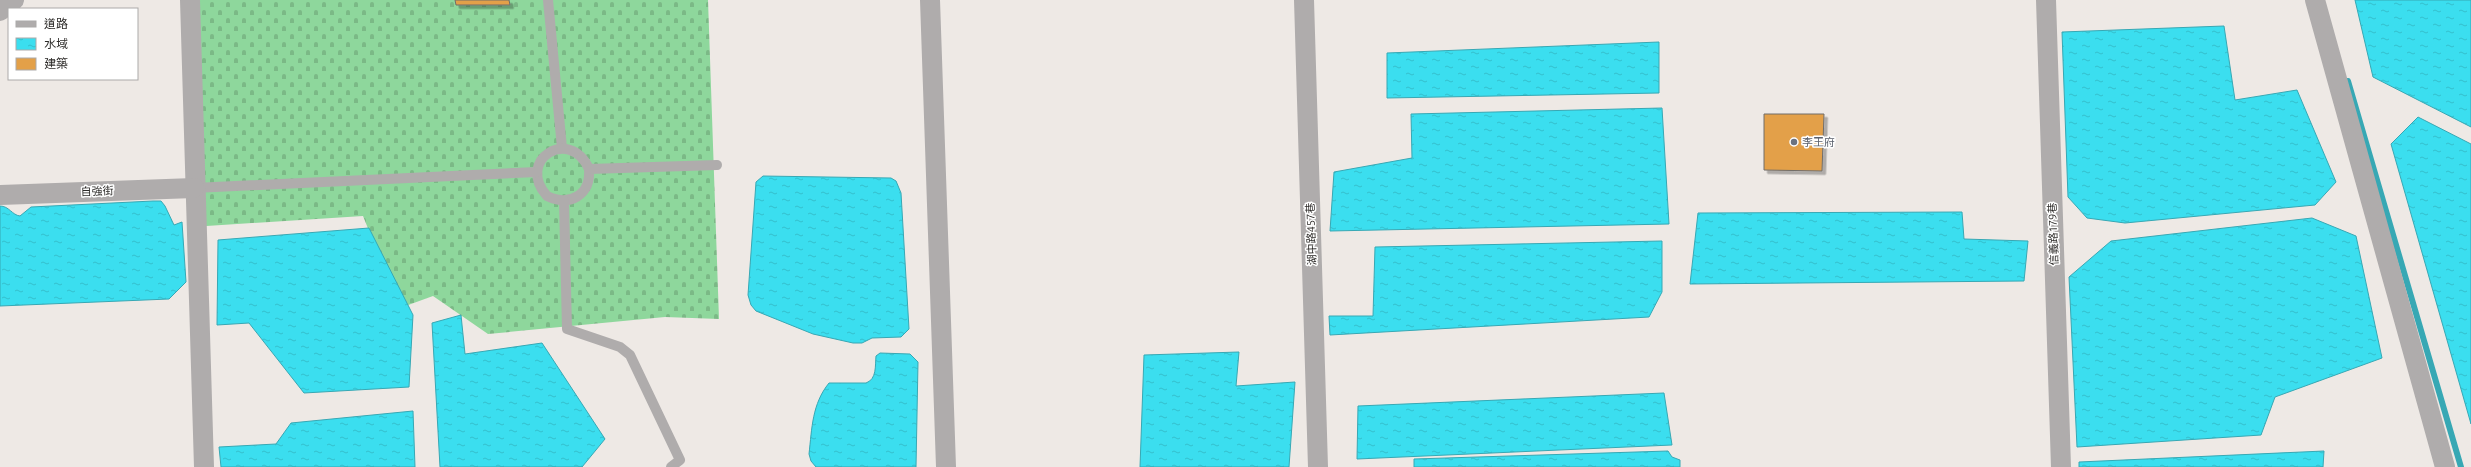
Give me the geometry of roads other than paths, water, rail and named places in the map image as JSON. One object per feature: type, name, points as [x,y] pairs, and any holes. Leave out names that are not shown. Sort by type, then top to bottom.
[{"type":"street","points":[[0,11],[14,0]]},
{"type":"street","points":[[190,0],[194,188],[204,467]]},
{"type":"street","points":[[930,0],[946,467]]},
{"type":"street","name":"湖中路457巷","points":[[1304,0],[1318,467]]},
{"type":"street","name":"信義路179巷","points":[[2046,0],[2061,467]]},
{"type":"street","points":[[2315,0],[2445,467]]},
{"type":"street","name":"自強街","points":[[0,195],[194,188]]},
{"type":"lane","points":[[548,0],[562,148]]},
{"type":"lane","points":[[562,148],[579,154],[589,169],[590,178],[581,194],[574,199],[564,201],[547,196],[537,181],[539,163],[545,156],[562,148]]},
{"type":"lane","points":[[589,169],[717,165]]},
{"type":"lane","points":[[194,188],[537,172]]},
{"type":"lane","points":[[564,201],[567,329],[620,347],[630,355],[680,460],[671,467]]},
{"type":"water","points":[[2355,0],[2471,0],[2471,127],[2373,77]]},
{"type":"water","points":[[2224,26],[2235,100],[2297,90],[2336,182],[2315,205],[2125,223],[2087,218],[2068,197],[2062,32]]},
{"type":"water","points":[[1659,42],[1659,93],[1387,98],[1387,53]]},
{"type":"water","points":[[1662,108],[1669,224],[1330,231],[1334,172],[1412,158],[1411,114]]},
{"type":"water","points":[[2418,117],[2471,144],[2471,424],[2391,144]]},
{"type":"water","points":[[763,176],[891,178],[896,181],[901,193],[909,329],[901,337],[872,338],[862,343],[853,343],[813,334],[756,311],[751,305],[748,295],[756,182]]},
{"type":"water","points":[[161,201],[174,225],[182,222],[186,282],[169,299],[0,306],[0,206],[6,207],[20,216],[31,207]]},
{"type":"water","points":[[1962,212],[1964,239],[2028,241],[2024,281],[1690,284],[1698,213]]},
{"type":"water","points":[[2312,218],[2356,236],[2382,358],[2275,397],[2261,435],[2077,447],[2069,277],[2111,241]]},
{"type":"water","points":[[369,228],[413,315],[409,387],[304,393],[249,323],[217,325],[218,240]]},
{"type":"water","points":[[1662,241],[1662,292],[1649,317],[1330,335],[1329,316],[1373,316],[1375,247]]},
{"type":"water","points":[[461,315],[465,354],[542,343],[605,439],[582,467],[440,467],[432,323]]},
{"type":"water","points":[[1239,352],[1236,386],[1295,382],[1289,467],[1140,467],[1144,355]]},
{"type":"water","points":[[880,353],[910,354],[918,362],[916,467],[816,467],[811,461],[809,454],[812,426],[816,408],[823,391],[829,383],[866,383],[870,381],[875,372],[876,356]]},
{"type":"water","points":[[1664,393],[1672,445],[1357,459],[1358,406]]},
{"type":"water","points":[[413,411],[415,467],[221,467],[219,447],[276,444],[291,423]]},
{"type":"water","points":[[1668,451],[1672,457],[1680,460],[1680,467],[1414,467],[1414,459]]},
{"type":"water","points":[[2324,451],[2323,467],[2079,467],[2079,462]]},
{"type":"waterway","points":[[2348,81],[2461,467]]},
{"type":"place","name":"李王府","points":[[1794,142]]}]
